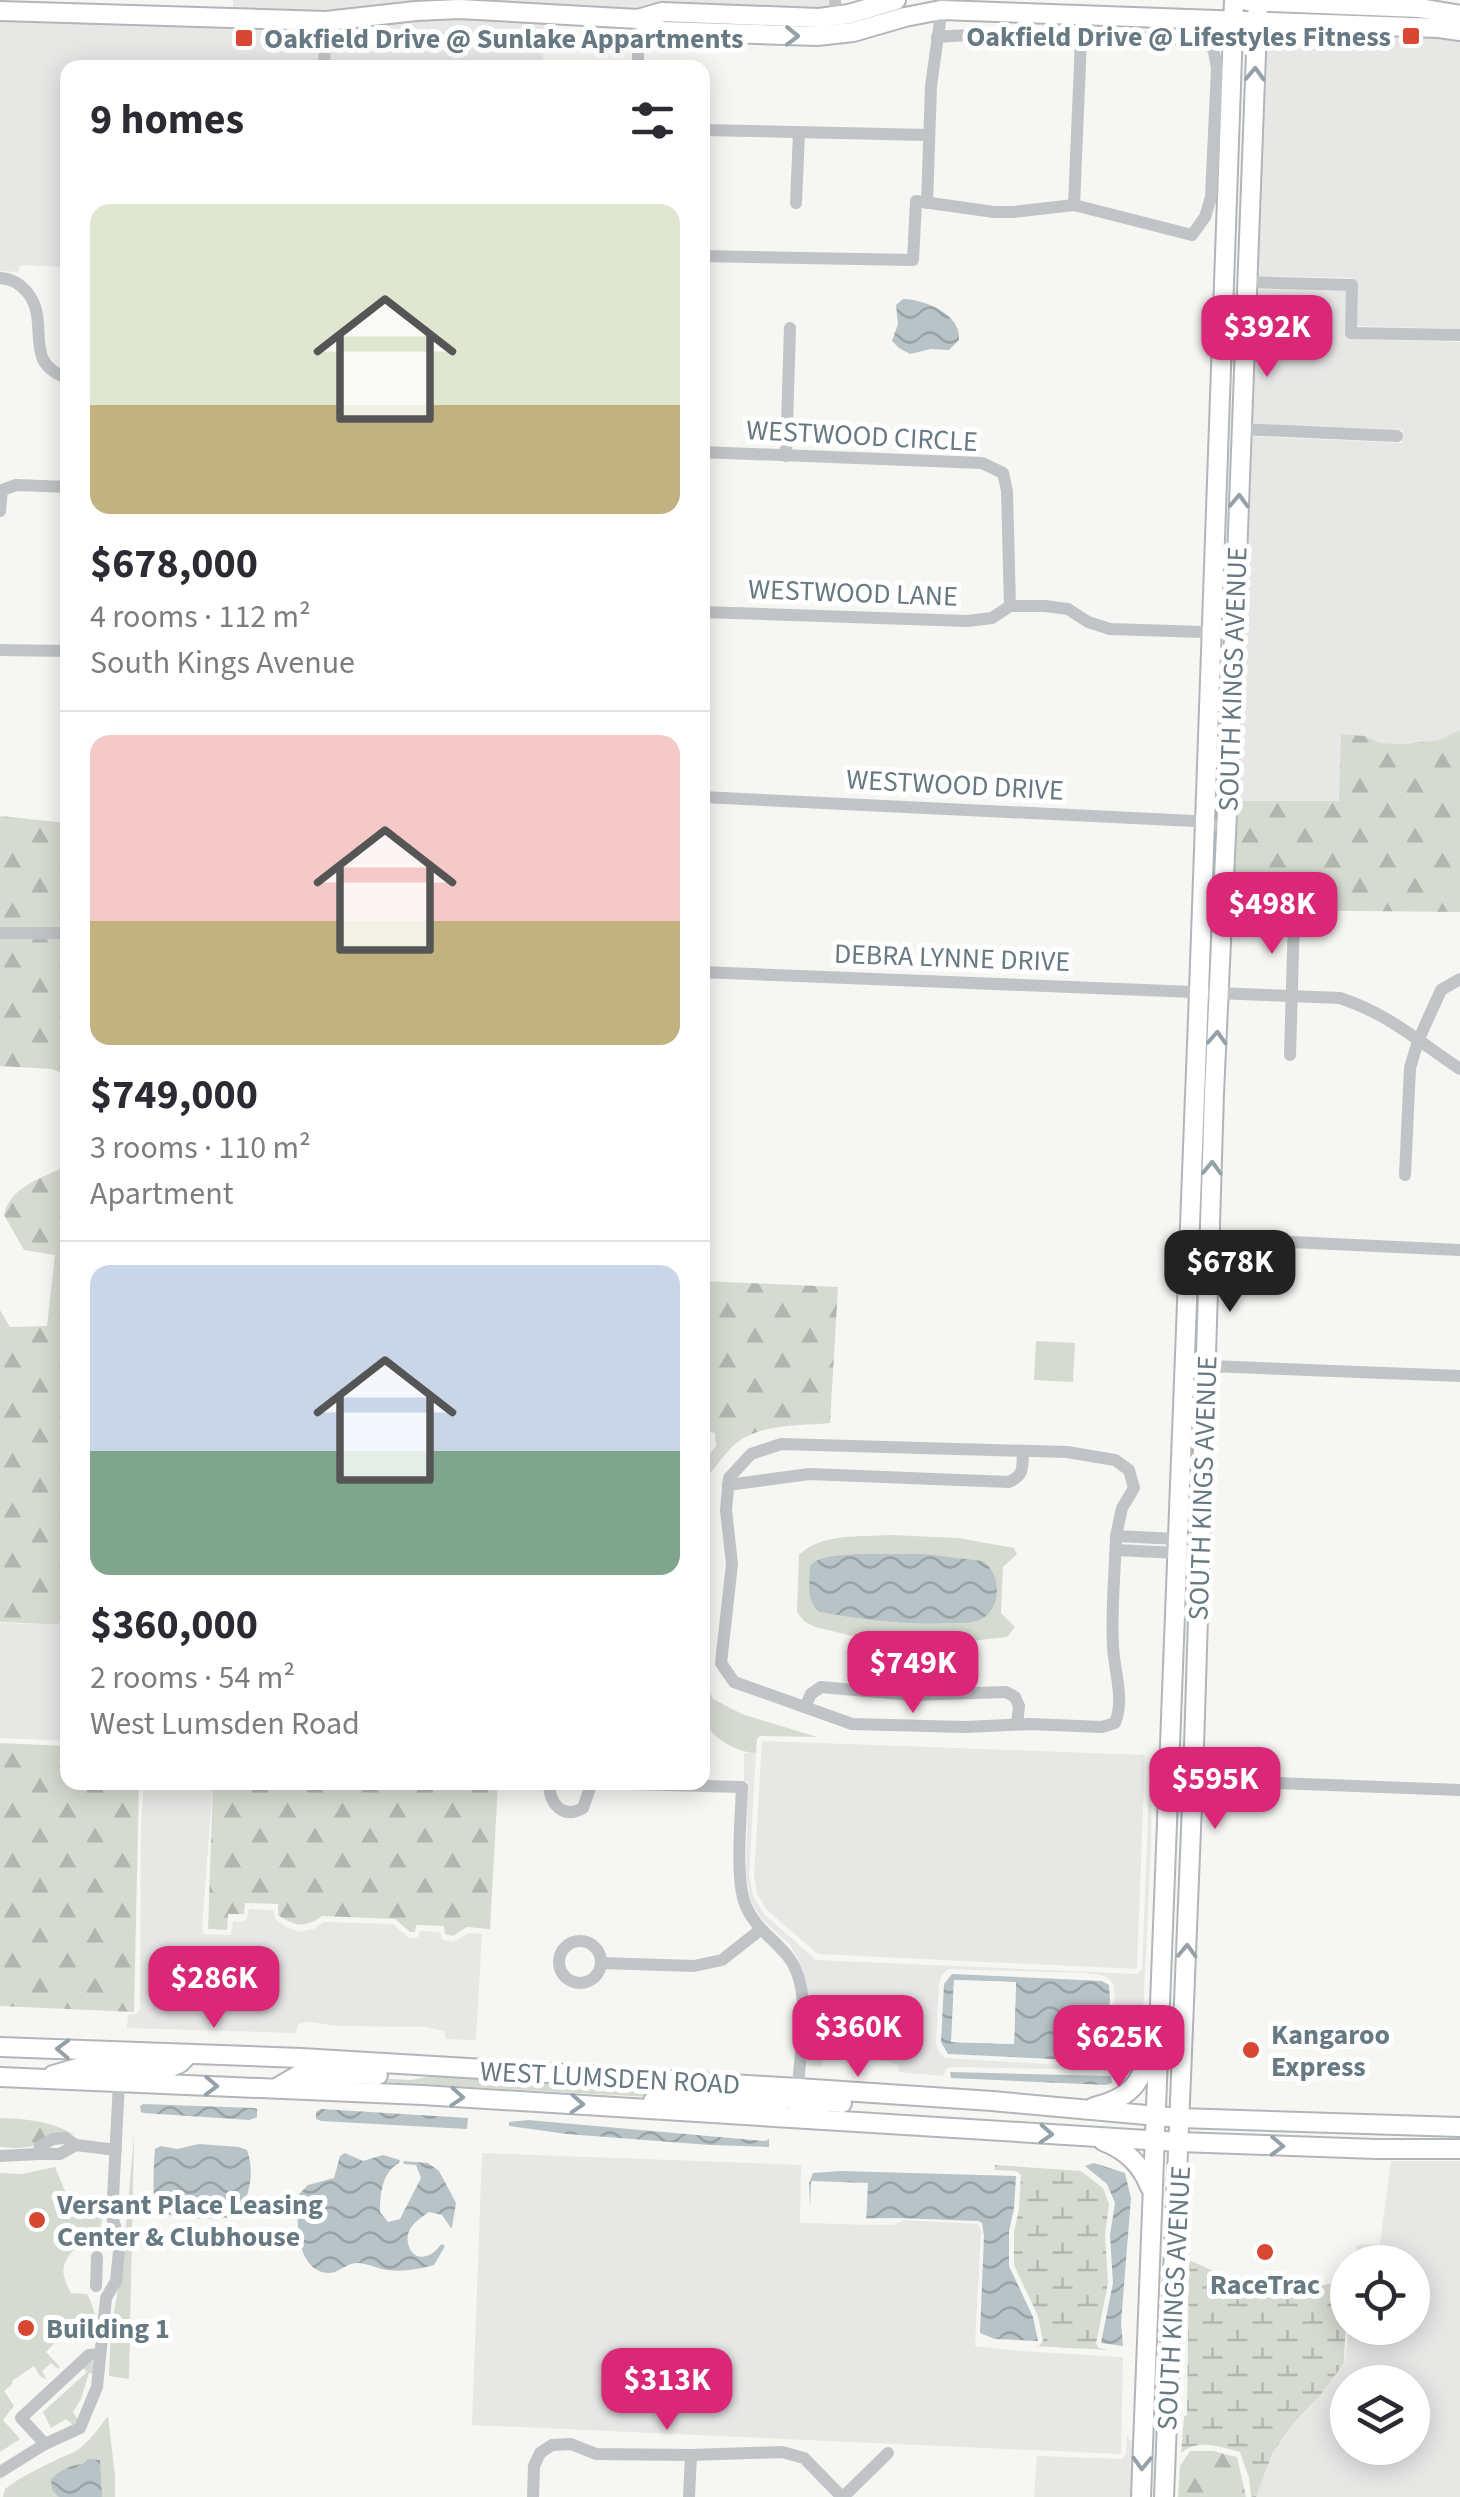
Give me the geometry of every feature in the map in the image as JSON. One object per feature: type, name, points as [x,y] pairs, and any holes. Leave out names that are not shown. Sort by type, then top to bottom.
[{"type":"main road","points":[[0,11],[326,21],[448,9],[638,19],[662,30],[799,36],[836,17],[896,0]]},
{"type":"main road","points":[[1222,0],[1398,6],[1460,16]]},
{"type":"main road","name":"SOUTH KINGS AVENUE","points":[[1140,2497],[1200,992],[1234,0]]},
{"type":"main road","name":"SOUTH KINGS AVENUE","points":[[1164,2497],[1258,1]]},
{"type":"main road","points":[[836,17],[942,5],[1082,25],[1233,21],[1460,31]]},
{"type":"main road","points":[[1230,103],[1235,230],[1238,242],[1248,252]]},
{"type":"main road","points":[[1079,2110],[1116,2100],[1143,2075],[1151,1979],[1161,1962]]},
{"type":"main road","name":"WEST LUMSDEN ROAD","points":[[0,2046],[798,2088],[1180,2118],[1460,2127]]},
{"type":"main road","points":[[43,2079],[81,2067],[168,2068],[180,2064],[189,2054]]},
{"type":"main road","points":[[277,2088],[302,2073],[408,2076],[437,2067]]},
{"type":"main road","name":"WEST LUMSDEN ROAD","points":[[0,2077],[628,2107],[1154,2141],[1460,2149]]},
{"type":"main road","points":[[628,2107],[684,2096],[778,2102],[794,2098],[798,2088]]},
{"type":"main road","points":[[795,2117],[804,2106],[820,2102],[917,2107],[957,2098]]},
{"type":"main road","points":[[1093,2137],[1135,2161],[1152,2191]]},
{"type":"street","points":[[927,203],[928,135],[942,5]]},
{"type":"street","points":[[638,19],[638,60]]},
{"type":"street","points":[[324,60],[326,21]]},
{"type":"street","points":[[710,256],[913,260],[916,201],[994,212],[1074,205],[1192,235],[1205,217],[1211,197],[1217,68],[1213,47],[1193,40],[1082,25],[937,37]]},
{"type":"street","points":[[1074,205],[1082,25]]},
{"type":"street","points":[[710,130],[928,135]]},
{"type":"street","points":[[796,204],[798,133]]},
{"type":"street","points":[[0,278],[20,284],[32,298],[39,316],[41,359],[60,375]]},
{"type":"street","points":[[1247,282],[1352,284],[1351,333],[1460,335]]},
{"type":"street","points":[[786,456],[790,328]]},
{"type":"street","points":[[1241,429],[1397,436]]},
{"type":"street","name":"WESTWOOD CIRCLE","points":[[710,452],[982,463],[1003,473],[1007,491],[1010,606]]},
{"type":"street","points":[[0,511],[2,490],[16,485],[60,487]]},
{"type":"street","name":"WESTWOOD LANE","points":[[710,612],[966,621],[992,618],[1010,606],[1045,606],[1068,609],[1088,622],[1110,629],[1234,633]]},
{"type":"street","points":[[0,650],[60,651]]},
{"type":"street","name":"WESTWOOD DRIVE","points":[[710,798],[1194,821],[1227,826]]},
{"type":"street","points":[[1290,1055],[1294,918]]},
{"type":"street","points":[[0,932],[60,933]]},
{"type":"street","name":"DEBRA LYNNE DRIVE","points":[[710,972],[1340,998],[1368,1006],[1397,1023],[1460,1069]]},
{"type":"street","points":[[1405,1175],[1410,1068],[1441,990],[1460,979]]},
{"type":"street","points":[[1188,1236],[1460,1250]]},
{"type":"street","points":[[1184,1365],[1460,1376]]},
{"type":"street","points":[[781,1444],[1023,1451],[1067,1452],[1116,1460],[1129,1470],[1134,1488],[1122,1508],[1116,1543],[1113,1646],[1119,1715],[1115,1724],[852,1724],[734,1682],[720,1663],[732,1564],[726,1510],[729,1478],[751,1454],[781,1444]]},
{"type":"street","points":[[728,1485],[809,1474],[1009,1482],[1022,1471],[1023,1451]]},
{"type":"street","points":[[1116,1543],[1200,1545]]},
{"type":"street","points":[[805,1708],[811,1694],[821,1687],[911,1695],[1006,1692],[1016,1697],[1018,1724]]},
{"type":"street","points":[[1168,1779],[1460,1790]]},
{"type":"street","points":[[710,1786],[742,1787],[740,1875],[744,1902],[760,1930],[793,1963],[801,1982],[798,2088]]},
{"type":"street","points":[[550,1790],[551,1800],[566,1812],[583,1808],[589,1790]]},
{"type":"street","points":[[601,1964],[694,1966],[722,1960],[760,1930]]},
{"type":"street","points":[[0,2472],[80,2428],[97,2386],[106,2298],[116,2281],[120,2242],[112,2216],[118,2082]]},
{"type":"street","points":[[0,2156],[38,2154],[40,2146],[65,2138],[76,2145],[116,2150]]},
{"type":"street","points":[[96,2286],[97,2257]]},
{"type":"street","points":[[45,2444],[22,2418],[90,2354],[100,2354]]},
{"type":"street","points":[[533,2497],[534,2466],[540,2453],[552,2445],[571,2444],[596,2454],[782,2452],[804,2458],[843,2497],[888,2453]]},
{"type":"street","points":[[689,2497],[691,2455]]},
{"type":"shaded area","points":[[233,0],[829,0],[829,10],[233,12]]},
{"type":"shaded area","points":[[437,16],[544,21],[543,60],[330,60],[331,28]]},
{"type":"shaded area","points":[[0,17],[320,28],[318,60],[60,60],[60,267],[23,265],[18,272],[0,271]]},
{"type":"shaded area","points":[[1263,29],[1460,38],[1460,329],[1357,326],[1358,285],[1352,278],[1253,276]]},
{"type":"shaded area","points":[[1253,289],[1346,291],[1345,332],[1351,339],[1460,342],[1460,730],[1439,740],[1404,744],[1342,734],[1340,801],[1234,801],[1247,436],[1402,443],[1403,430],[1248,423]]},
{"type":"shaded area","points":[[0,1623],[60,1625],[60,1741],[0,1738]]},
{"type":"shaded area","points":[[762,1741],[1145,1755],[1137,1969],[818,1954],[767,1910],[757,1894],[754,1876]]},
{"type":"shaded area","points":[[744,1753],[756,1753],[749,1875],[753,1895],[764,1914],[816,1960],[1137,1974],[1142,1969],[1152,1764],[1141,2053],[1131,2071],[1117,2082],[1111,2070],[950,2067],[943,2076],[899,2072],[898,2065],[887,2061],[828,2059],[822,2067],[805,2065],[808,1995],[803,1970],[791,1946],[761,1918],[750,1900],[746,1875],[748,1781],[744,1781]],"holes":[[[949,1969],[1105,1976],[1113,1983],[1115,1998],[1109,2058],[1102,2065],[945,2058],[938,2051],[939,1984]]]},
{"type":"shaded area","points":[[143,1790],[212,1790],[204,1934],[231,1935],[233,1921],[247,1919],[249,1909],[273,1910],[276,1920],[299,1932],[323,1922],[393,1924],[409,1938],[418,1937],[420,1931],[440,1932],[442,1939],[452,1942],[469,1933],[482,1934],[476,2040],[446,2039],[444,2031],[426,2027],[310,2022],[298,2024],[296,2033],[127,2028],[128,2015],[137,2014],[140,2009]]},
{"type":"shaded area","points":[[482,2153],[801,2165],[800,2223],[893,2225],[904,2220],[977,2224],[981,2230],[975,2346],[1123,2357],[1121,2454],[472,2425]]},
{"type":"shaded area","points":[[1391,2161],[1460,2161],[1460,2497],[1256,2497],[1272,2454],[1330,2382],[1330,2465],[1430,2465],[1430,2365],[1343,2365],[1347,2345],[1430,2345],[1430,2245],[1357,2245],[1380,2244]]},
{"type":"shaded area","points":[[1127,2434],[1137,2444],[1135,2497],[1034,2497],[1037,2456],[1122,2459]]},
{"type":"green space","points":[[1460,730],[1460,912],[1229,910],[1234,801],[1339,801],[1341,734],[1404,744],[1439,740]]},
{"type":"green space","points":[[0,816],[60,822],[60,1072],[0,1066]]},
{"type":"green space","points":[[60,1169],[60,1625],[0,1622],[0,1310],[10,1327],[47,1326],[55,1255],[24,1250],[4,1215],[13,1197]]},
{"type":"green space","points":[[710,1281],[838,1287],[830,1423],[754,1433],[733,1446],[710,1474],[715,1433],[710,1432]]},
{"type":"green space","points":[[1036,1341],[1075,1343],[1073,1382],[1034,1380]]},
{"type":"green space","points":[[890,1535],[958,1538],[1014,1548],[1017,1554],[1003,1567],[1001,1613],[1015,1627],[1007,1637],[953,1643],[882,1643],[804,1621],[797,1612],[799,1555],[829,1540]]},
{"type":"green space","points":[[710,1692],[713,1699],[742,1714],[817,1737],[760,1736],[756,1753],[733,1747],[711,1731]]},
{"type":"green space","points":[[0,1743],[60,1746],[60,1790],[139,1790],[134,2012],[0,2006]]},
{"type":"green space","points":[[213,1790],[498,1790],[490,1929],[467,1927],[453,1936],[445,1934],[444,1926],[416,1925],[415,1932],[410,1932],[395,1919],[322,1916],[300,1924],[278,1915],[278,1904],[245,1903],[244,1914],[228,1914],[227,1930],[208,1929]]},
{"type":"green space","points":[[314,2075],[411,2080],[437,2075],[771,2095],[648,2097]]},
{"type":"green space","points":[[0,2118],[39,2122],[75,2135],[58,2135],[27,2147],[0,2147]]},
{"type":"green space","points":[[134,2135],[129,2379],[109,2376]]},
{"type":"green space","points":[[995,2165],[1081,2171],[1103,2188],[1109,2204],[1105,2235],[1108,2283],[1096,2344],[1109,2350],[1032,2346],[1043,2341],[1038,2316],[1014,2265],[1021,2175],[1016,2171],[994,2170]]},
{"type":"green space","points":[[55,2167],[65,2191],[55,2200],[83,2210],[105,2208],[96,2245],[90,2251],[78,2245],[64,2268],[71,2293],[87,2294],[90,2299],[97,2340],[89,2343],[74,2327],[46,2352],[60,2367],[51,2363],[42,2371],[47,2380],[34,2366],[12,2381],[4,2391],[14,2406],[3,2420],[20,2439],[0,2452],[0,2173],[22,2174]]},
{"type":"green space","points":[[1189,2260],[1262,2288],[1295,2290],[1330,2284],[1330,2345],[1345,2345],[1344,2363],[1330,2365],[1330,2382],[1272,2454],[1256,2497],[1251,2497],[1240,2452],[1202,2445],[1181,2453],[1187,2415]]},
{"type":"green space","points":[[88,2361],[96,2362],[95,2374],[89,2373],[73,2412],[78,2420],[73,2425],[66,2419],[51,2428],[43,2412],[87,2372],[82,2367]]},
{"type":"green space","points":[[108,2416],[115,2497],[3,2497],[5,2489],[16,2481],[76,2451]]},
{"type":"green space","points":[[1190,2451],[1237,2457],[1246,2497],[1178,2497],[1180,2466]]},
{"type":"water","points":[[903,299],[940,310],[955,323],[959,340],[949,350],[910,354],[899,348],[892,341],[898,324],[896,305]]},
{"type":"water","points":[[924,1554],[982,1561],[989,1566],[996,1582],[996,1600],[987,1615],[964,1623],[900,1623],[821,1612],[810,1598],[810,1566],[826,1557]]},
{"type":"water","points":[[952,1974],[1102,1981],[1109,1985],[1110,1999],[1105,2056],[1094,2061],[948,2054],[941,2042],[944,1984]],"holes":[[[954,1980],[1016,1982],[1014,2044],[952,2042]]]},
{"type":"water","points":[[950,2072],[1111,2076],[1112,2083],[951,2078]]},
{"type":"water","points":[[140,2106],[254,2108],[257,2117],[249,2120],[144,2113]]},
{"type":"water","points":[[321,2109],[468,2118],[467,2129],[321,2121],[316,2119],[316,2112]]},
{"type":"water","points":[[528,2120],[769,2139],[769,2147],[567,2134],[509,2126],[509,2122]]},
{"type":"water","points":[[199,2144],[247,2150],[250,2185],[235,2217],[181,2217],[156,2206],[155,2149]]},
{"type":"water","points":[[345,2153],[363,2161],[383,2155],[400,2160],[389,2172],[382,2191],[380,2212],[388,2222],[400,2219],[421,2178],[416,2165],[403,2161],[428,2163],[439,2171],[456,2203],[452,2227],[442,2215],[429,2212],[408,2234],[410,2250],[418,2256],[445,2246],[434,2265],[394,2271],[357,2263],[329,2273],[310,2264],[300,2242],[299,2194],[308,2185],[334,2178],[340,2156]]},
{"type":"water","points":[[1094,2163],[1125,2173],[1131,2198],[1121,2323],[1123,2346],[1101,2343],[1113,2283],[1110,2235],[1115,2203],[1107,2184],[1085,2166]]},
{"type":"water","points":[[813,2173],[1016,2176],[1009,2266],[1033,2317],[1038,2341],[995,2339],[980,2333],[982,2223],[826,2219],[810,2205],[809,2183]]},
{"type":"water","points":[[88,2459],[100,2460],[102,2497],[59,2497],[52,2490],[51,2479]]},
{"type":"pier","points":[[954,1980],[1016,1982],[1014,2044],[951,2042]],"holes":[[[958,1985],[1011,1987],[1009,2039],[957,2037]]]},
{"type":"pier","points":[[811,2181],[868,2183],[866,2225],[823,2223],[810,2211]]},
{"type":"place","name":"Oakfield Drive @ Lifestyles Fitness","points":[[1411,36]]},
{"type":"place","name":"Oakfield Drive @ Sunlake Appartments","points":[[244,38]]},
{"type":"place","name":"Kangaroo Express","points":[[1251,2050]]},
{"type":"place","name":"Versant Place Leasing Center & Clubhouse","points":[[37,2220]]},
{"type":"place","name":"RaceTrac","points":[[1265,2252]]},
{"type":"place","name":"Building 1","points":[[26,2328]]}]
